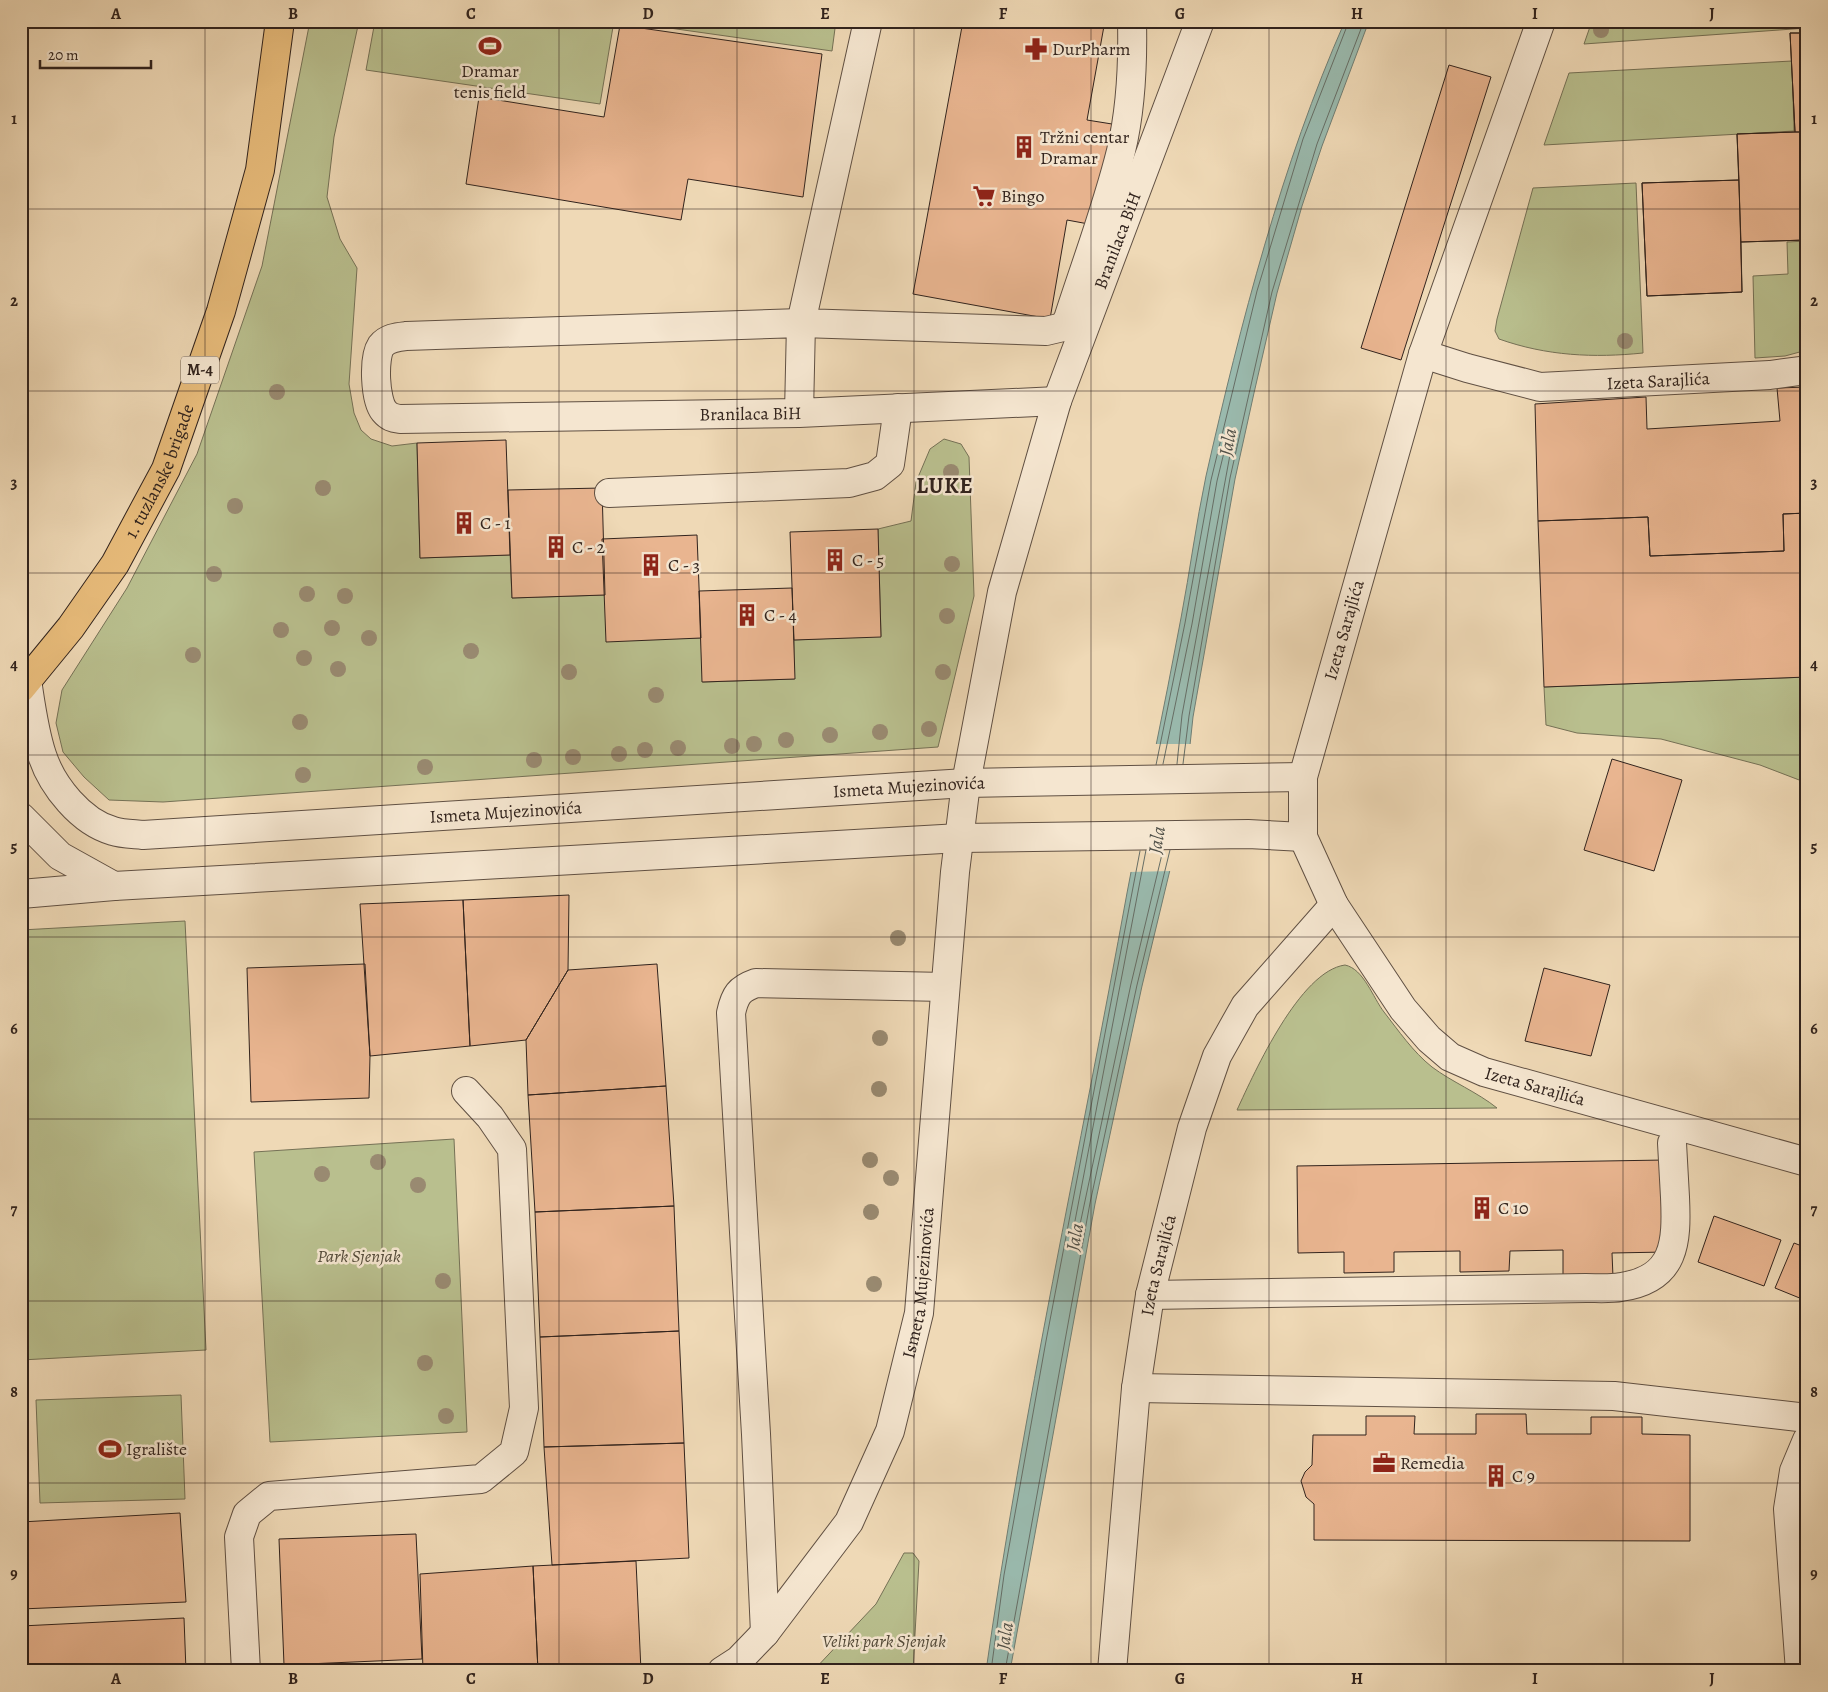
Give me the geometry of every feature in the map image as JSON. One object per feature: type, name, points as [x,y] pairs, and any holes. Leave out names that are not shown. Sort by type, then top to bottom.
[{"type":"main road","name":"1. tuzlanske brigade","points":[[24,684],[71,627],[115,564],[166,469],[221,311],[260,170],[280,21]]},
{"type":"street","points":[[868,21],[801,323],[1046,331],[1063,326],[1074,301],[1121,149],[1128,101],[1132,21]]},
{"type":"street","name":"Branilaca BiH","points":[[960,838],[966,783],[1002,592],[1057,400],[1200,21]]},
{"type":"street","name":"Izeta Sarajlića","points":[[1541,21],[1423,354],[1303,777],[1304,837],[1334,906],[1402,1009],[1429,1039],[1450,1057],[1494,1075],[1807,1162]]},
{"type":"street","name":"Branilaca BiH","points":[[801,323],[799,413],[400,420],[390,418],[382,409],[376,387],[376,367],[380,347],[387,340],[406,336],[801,323]]},
{"type":"street","name":"Izeta Sarajlića","points":[[1423,354],[1467,368],[1540,387],[1770,375],[1807,370]]},
{"type":"street","points":[[799,413],[1057,400]]},
{"type":"street","points":[[609,493],[849,483],[875,476],[890,464],[898,408]]},
{"type":"street","name":"Ismeta Mujezinovića","points":[[24,684],[42,757],[56,782],[75,807],[95,822],[113,831],[143,836],[966,783],[1303,777]]},
{"type":"street","points":[[21,817],[60,856],[114,886]]},
{"type":"street","points":[[21,894],[114,886],[960,838],[1248,834],[1304,837]]},
{"type":"street","name":"Ismeta Mujezinovića","points":[[722,1671],[739,1660],[764,1633],[850,1522],[890,1432],[919,1313],[932,1173],[945,987],[960,838]]},
{"type":"street","name":"Izeta Sarajlića","points":[[1112,1671],[1136,1388],[1150,1295],[1192,1128],[1217,1056],[1245,1006],[1334,906]]},
{"type":"street","points":[[764,1633],[756,1434],[731,1012],[735,997],[742,988],[756,983],[945,987]]},
{"type":"street","points":[[246,1671],[239,1537],[247,1514],[261,1502],[269,1496],[481,1479],[514,1452],[524,1408],[512,1149],[490,1117],[466,1091]]},
{"type":"street","points":[[1150,1295],[1586,1288],[1621,1287],[1635,1284],[1660,1270],[1669,1260],[1676,1231],[1672,1143]]},
{"type":"street","points":[[1136,1388],[1614,1396],[1807,1418]]},
{"type":"street","points":[[1800,1671],[1788,1509],[1794,1472],[1807,1440]]},
{"type":"green space","points":[[310,21],[359,21],[334,137],[327,197],[340,239],[357,268],[349,384],[354,413],[361,430],[371,439],[392,446],[417,443],[420,558],[510,555],[512,598],[605,595],[689,638],[701,638],[703,682],[794,679],[794,640],[881,636],[878,529],[911,521],[916,482],[930,449],[944,439],[961,444],[969,457],[974,596],[938,747],[163,802],[109,800],[84,777],[63,752],[56,723],[62,690],[127,588],[197,454],[262,266]]},
{"type":"green space","name":"Dramar tenis field","points":[[375,21],[614,21],[600,104],[366,70]]},
{"type":"green space","points":[[620,21],[836,21],[832,51]]},
{"type":"green space","points":[[1592,21],[1807,21],[1807,28],[1584,44]]},
{"type":"green space","points":[[1792,61],[1794,131],[1544,145],[1569,73]]},
{"type":"green space","points":[[1636,183],[1643,353],[1571,354],[1535,349],[1499,339],[1495,331],[1497,319],[1533,188]]},
{"type":"green space","points":[[1807,241],[1807,350],[1785,356],[1755,358],[1753,276],[1788,274],[1787,242]]},
{"type":"green space","points":[[1807,677],[1807,783],[1760,765],[1661,739],[1577,733],[1546,725],[1544,687]]},
{"type":"green space","points":[[185,921],[206,1350],[21,1360],[21,930]]},
{"type":"green space","points":[[1345,965],[1358,972],[1363,978],[1384,1012],[1418,1055],[1432,1067],[1497,1108],[1237,1110],[1267,1049],[1296,1003],[1328,971]]},
{"type":"green space","name":"Park Sjenjak","points":[[454,1139],[467,1432],[270,1442],[254,1152]]},
{"type":"green space","name":"Igralište","points":[[181,1395],[185,1499],[40,1503],[36,1400]]},
{"type":"green space","name":"Veliki park Sjenjak","points":[[904,1553],[913,1553],[919,1561],[913,1671],[813,1671],[876,1604]]},
{"type":"water","name":"Jala","points":[[1345,21],[1369,21],[1322,146],[1302,206],[1277,293],[1235,479],[1193,717],[1182,820],[1142,986],[1095,1204],[1010,1671],[986,1671],[1034,1378],[1184,600],[1206,476],[1248,303],[1282,188],[1322,76]]},
{"type":"pier","points":[[1153,744],[1193,744],[1185,820],[1172,871],[1129,872]]},
{"type":"building","name":"Tržni centar Dramar","points":[[963,21],[1077,21],[1104,26],[1087,120],[1112,124],[1094,225],[1067,220],[1050,319],[913,294]]},
{"type":"building","points":[[620,25],[822,54],[803,197],[688,179],[681,220],[466,184],[479,97],[604,117]]},
{"type":"building","points":[[1790,33],[1807,33],[1807,240],[1741,242],[1742,292],[1647,296],[1642,183],[1739,180],[1737,134],[1795,132]]},
{"type":"building","points":[[1790,33],[1807,33],[1807,132],[1795,132]]},
{"type":"building","points":[[1449,65],[1491,77],[1401,360],[1361,348]]},
{"type":"building","points":[[1807,132],[1807,240],[1741,242],[1737,134]]},
{"type":"building","points":[[1739,180],[1742,292],[1647,296],[1642,183]]},
{"type":"building","points":[[1807,387],[1807,513],[1783,514],[1784,551],[1650,556],[1648,517],[1538,521],[1535,404],[1646,397],[1647,429],[1780,421],[1777,388]]},
{"type":"building","name":"C - 1","points":[[506,440],[510,555],[420,558],[417,443]]},
{"type":"building","name":"C - 2","points":[[602,488],[605,595],[512,598],[508,490]]},
{"type":"building","points":[[1807,513],[1807,677],[1544,687],[1538,521],[1648,517],[1650,556],[1784,551],[1783,514]]},
{"type":"building","name":"C - 5","points":[[878,529],[881,637],[794,640],[790,532]]},
{"type":"building","name":"C - 3","points":[[697,535],[701,638],[606,642],[602,539]]},
{"type":"building","name":"C - 4","points":[[792,588],[795,679],[702,682],[699,591]]},
{"type":"building","points":[[1612,759],[1682,780],[1654,871],[1584,850]]},
{"type":"building","points":[[569,895],[568,970],[526,1040],[470,1046],[463,900]]},
{"type":"building","points":[[463,900],[470,1046],[370,1056],[360,904]]},
{"type":"building","points":[[365,964],[370,1056],[369,1098],[251,1102],[247,968]]},
{"type":"building","points":[[657,964],[666,1086],[528,1095],[526,1040],[568,970]]},
{"type":"building","points":[[1544,968],[1610,985],[1591,1056],[1525,1041]]},
{"type":"building","points":[[666,1086],[674,1206],[535,1212],[528,1095]]},
{"type":"building","name":"C 10","points":[[1665,1160],[1666,1252],[1612,1253],[1613,1277],[1563,1277],[1563,1250],[1510,1251],[1509,1271],[1460,1272],[1460,1251],[1394,1252],[1394,1272],[1344,1273],[1344,1252],[1298,1253],[1297,1166]]},
{"type":"building","points":[[674,1206],[679,1331],[540,1337],[535,1212]]},
{"type":"building","points":[[1714,1216],[1781,1240],[1764,1286],[1698,1262]]},
{"type":"building","points":[[1794,1243],[1807,1248],[1807,1301],[1775,1288]]},
{"type":"building","points":[[679,1331],[684,1443],[544,1447],[540,1337]]},
{"type":"building","name":"C 9","points":[[1476,1414],[1526,1414],[1527,1434],[1591,1434],[1591,1417],[1642,1417],[1642,1434],[1690,1435],[1690,1541],[1314,1540],[1314,1504],[1306,1497],[1301,1481],[1305,1472],[1312,1465],[1313,1435],[1366,1435],[1366,1416],[1415,1416],[1414,1434],[1476,1434]]},
{"type":"building","points":[[684,1443],[689,1558],[552,1565],[544,1447]]},
{"type":"building","points":[[180,1513],[186,1602],[21,1609],[21,1522]]},
{"type":"building","points":[[416,1534],[422,1659],[284,1665],[279,1539]]},
{"type":"building","points":[[636,1561],[641,1671],[538,1671],[533,1566]]},
{"type":"building","points":[[533,1566],[538,1671],[423,1671],[420,1574]]},
{"type":"building","points":[[184,1618],[186,1671],[22,1671],[21,1626]]},
{"type":"place","name":"Dramar tenis field","points":[[490,46]]},
{"type":"place","name":"DurPharm","points":[[1036,49]]},
{"type":"place","name":"Tržni centar Dramar","points":[[1024,147]]},
{"type":"place","name":"Bingo","points":[[984,196]]},
{"type":"place","name":"C - 1","points":[[464,523]]},
{"type":"place","name":"C - 2","points":[[556,547]]},
{"type":"place","name":"C - 5","points":[[835,560]]},
{"type":"place","name":"C - 3","points":[[651,565]]},
{"type":"place","name":"C - 4","points":[[747,615]]},
{"type":"place","name":"C 10","points":[[1482,1208]]},
{"type":"place","name":"Igralište","points":[[110,1449]]},
{"type":"place","name":"Remedia","points":[[1384,1463]]},
{"type":"place","name":"C 9","points":[[1496,1476]]},
{"type":"district","name":"LUKE","points":[[945,486]]}]
